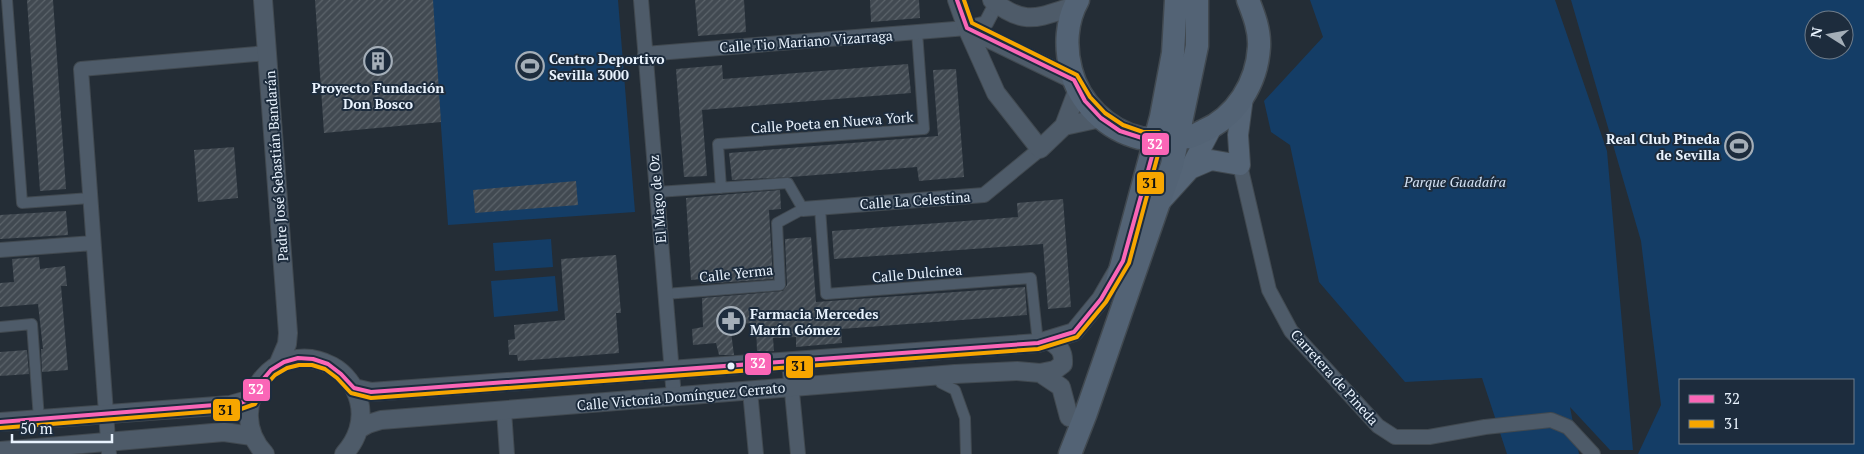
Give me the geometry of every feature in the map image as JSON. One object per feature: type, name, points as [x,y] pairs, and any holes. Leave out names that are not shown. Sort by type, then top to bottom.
[{"type":"main road","points":[[1070,454],[1090,403],[1172,165],[1167,137],[1176,0]]},
{"type":"main road","points":[[1055,454],[1116,288],[1123,261],[1197,46],[1197,0]]},
{"type":"main road","points":[[1076,3],[1068,30],[1068,56],[1076,85],[1085,101],[1101,118],[1120,131],[1142,138],[1189,137],[1214,126],[1229,114],[1243,97],[1255,73],[1259,46],[1256,20],[1248,0]]},
{"type":"main road","points":[[1240,165],[1238,135],[1243,97]]},
{"type":"main road","points":[[1214,126],[1231,146],[1240,165]]},
{"type":"main road","points":[[1158,204],[1190,168],[1214,126]]},
{"type":"main road","points":[[1190,168],[1211,160],[1240,165]]},
{"type":"street","points":[[8,0],[22,203],[90,198]]},
{"type":"street","name":"Padre José Sebastián Bandarán","points":[[264,0],[288,333],[278,365]]},
{"type":"street","name":"El Mago de Oz","points":[[641,0],[674,397]]},
{"type":"street","points":[[958,0],[967,28],[996,93],[1040,149],[1064,126],[1076,85],[967,28]]},
{"type":"street","points":[[994,2],[1007,11],[1034,19],[1076,3]]},
{"type":"street","name":"Calle Tio Mariano Vizarraga","points":[[645,54],[967,28],[986,23],[994,2]]},
{"type":"street","name":"Calle Poeta en Nueva York","points":[[721,188],[718,144],[924,129],[917,32]]},
{"type":"street","points":[[109,448],[81,69],[267,53]]},
{"type":"street","points":[[1064,126],[1101,118]]},
{"type":"street","name":"Calle La Celestina","points":[[803,209],[984,195],[1040,149]]},
{"type":"street","name":"Carretera de Pineda","points":[[1240,165],[1269,290],[1291,331],[1378,426],[1395,436],[1429,437],[1551,420],[1568,427],[1593,454]]},
{"type":"street","points":[[657,192],[788,182],[803,209]]},
{"type":"street","name":"Calle Dulcinea","points":[[820,208],[826,294],[1031,278],[1043,342]]},
{"type":"street","name":"Calle Yerma","points":[[665,294],[780,285],[777,223],[803,209]]},
{"type":"street","points":[[0,250],[93,243]]},
{"type":"street","name":"Calle Victoria Domínguez Cerrato","points":[[354,388],[371,392],[1043,342],[1074,332],[1102,299],[1123,261]]},
{"type":"street","points":[[0,327],[32,324],[39,419]]},
{"type":"street","points":[[288,333],[297,348],[313,359]]},
{"type":"street","points":[[1040,373],[1055,370],[1063,364],[1064,357],[1061,349],[1043,342]]},
{"type":"street","points":[[265,454],[252,436],[248,418],[250,399],[256,385],[278,365],[295,359],[313,359],[337,368],[354,388],[360,412],[358,429],[355,440],[344,454]]},
{"type":"street","points":[[789,361],[798,454]]},
{"type":"street","name":"Calle Victoria Domínguez Cerrato","points":[[358,429],[381,420],[955,374],[1016,371],[1040,373]]},
{"type":"street","points":[[1040,373],[1060,387],[1069,417]]},
{"type":"street","points":[[941,384],[955,390],[965,418],[966,454]]},
{"type":"street","points":[[750,391],[756,454]]},
{"type":"street","points":[[0,422],[230,405],[250,399]]},
{"type":"street","points":[[504,411],[507,454]]},
{"type":"street","points":[[0,450],[109,448],[224,432],[252,436]]},
{"type":"green space","name":"Centro Deportivo Sevilla 3000","points":[[432,0],[618,0],[635,212],[448,225]]},
{"type":"green space","name":"Parque Guadaíra","points":[[1310,0],[1555,0],[1607,151],[1633,450],[1610,450],[1570,407],[1579,454],[1507,454],[1482,378],[1405,382],[1319,282],[1290,145],[1271,132],[1264,101],[1323,37]]},
{"type":"green space","name":"Real Club Pineda de Sevilla","points":[[1571,0],[1864,0],[1864,454],[1638,454],[1661,405],[1641,241]]},
{"type":"green space","points":[[551,239],[553,267],[495,271],[493,243]]},
{"type":"green space","points":[[555,276],[558,311],[494,317],[491,281]]},
{"type":"building","points":[[27,0],[53,0],[66,189],[40,191]]},
{"type":"building","name":"Proyecto Fundación Don Bosco","points":[[315,0],[433,0],[441,122],[324,133]]},
{"type":"building","points":[[695,0],[744,0],[746,32],[698,36]]},
{"type":"building","points":[[870,0],[919,0],[920,18],[871,22]]},
{"type":"building","points":[[908,64],[911,93],[702,110],[707,176],[684,177],[676,69],[722,65],[723,79]]},
{"type":"building","points":[[956,69],[964,177],[919,181],[917,167],[732,180],[729,153],[938,136],[933,70]]},
{"type":"building","points":[[234,147],[238,198],[198,202],[194,150]]},
{"type":"building","points":[[576,181],[578,205],[475,213],[473,190]]},
{"type":"building","points":[[780,190],[781,209],[769,210],[773,279],[701,284],[701,279],[691,280],[686,198]]},
{"type":"building","points":[[1063,199],[1071,307],[1048,309],[1043,244],[834,259],[832,231],[1018,217],[1017,203]]},
{"type":"building","points":[[66,211],[68,235],[0,239],[0,215]]},
{"type":"building","points":[[811,237],[816,302],[1025,287],[1027,315],[841,329],[842,343],[796,347],[796,337],[773,338],[774,351],[757,352],[756,323],[730,324],[734,355],[719,355],[716,343],[693,345],[692,329],[703,327],[702,298],[783,291],[787,285],[785,239]]},
{"type":"building","points":[[616,255],[621,313],[616,313],[619,353],[518,361],[517,355],[509,355],[508,340],[515,339],[514,325],[565,320],[561,259]]},
{"type":"building","points":[[39,257],[40,269],[65,266],[67,286],[61,286],[68,370],[42,372],[41,349],[43,349],[38,304],[0,307],[0,283],[14,282],[12,259]]},
{"type":"building","points":[[27,350],[29,374],[0,376],[0,352]]},
{"type":"transit line","name":"32","points":[[0,422],[240,403],[251,399],[260,383],[271,370],[284,362],[298,358],[313,359],[328,364],[354,388],[371,392],[1038,343],[1074,332],[1101,299],[1123,261],[1157,138],[1142,138],[1120,131],[1101,118],[1085,101],[1074,80],[967,28],[957,0]]},
{"type":"transit line","name":"31","points":[[0,428],[241,409],[255,404],[265,386],[275,375],[287,368],[299,365],[312,365],[325,369],[337,378],[351,393],[371,398],[1038,349],[1077,337],[1106,302],[1129,263],[1163,136],[1159,132],[1143,132],[1123,125],[1105,113],[1090,97],[1077,75],[972,23],[964,0]]},
{"type":"place","name":"Proyecto Fundación Don Bosco","points":[[378,61]]},
{"type":"place","name":"Centro Deportivo Sevilla 3000","points":[[530,66]]},
{"type":"place","name":"Real Club Pineda de Sevilla","points":[[1739,146]]},
{"type":"place","name":"Farmacia Mercedes Marín Gómez","points":[[731,321]]}]
